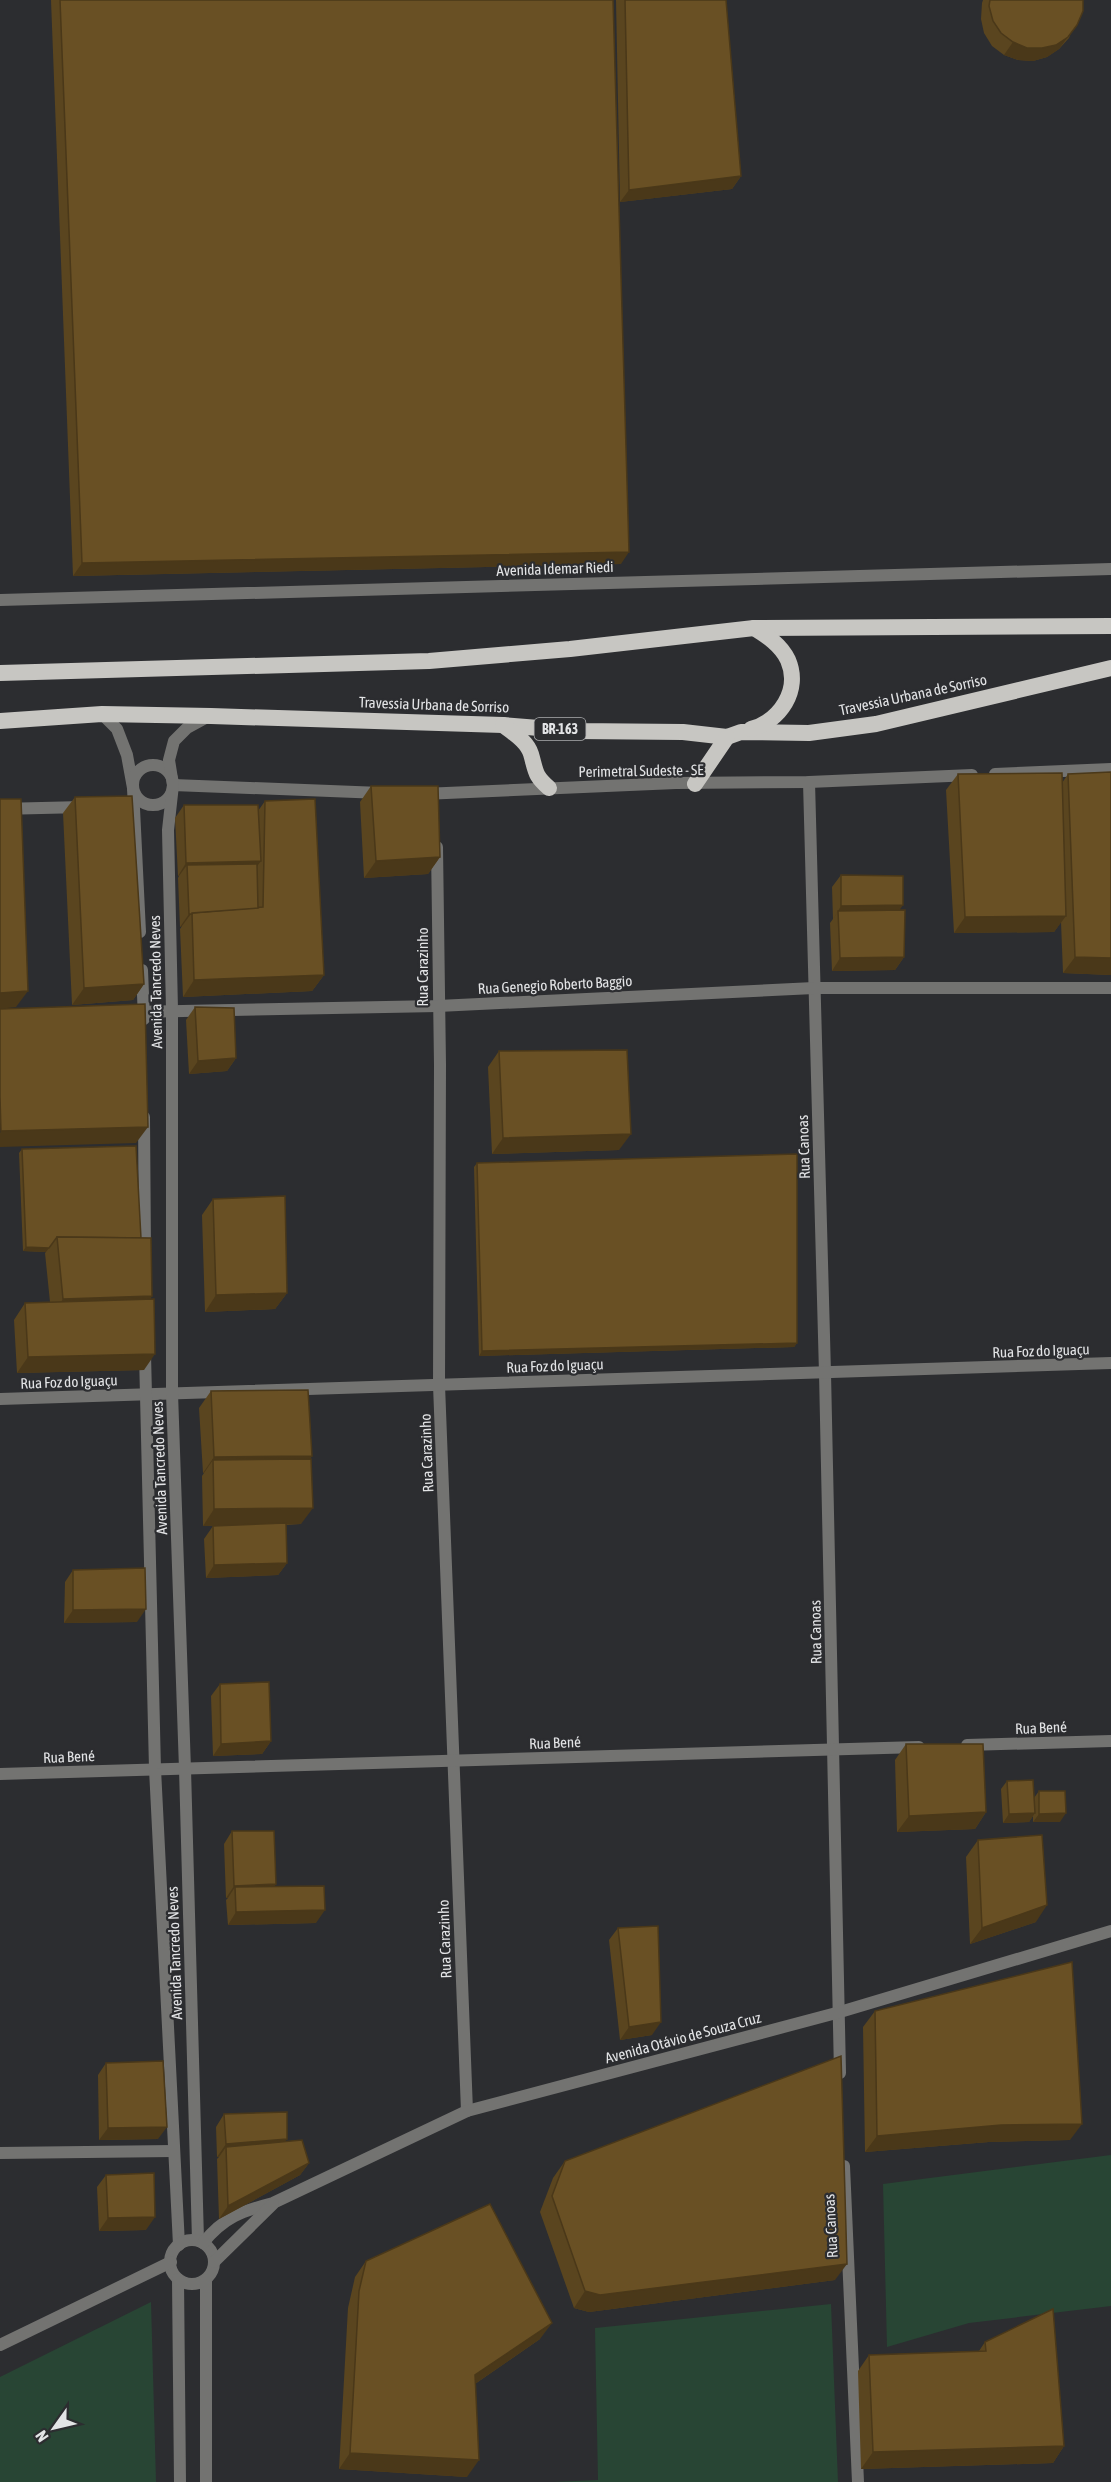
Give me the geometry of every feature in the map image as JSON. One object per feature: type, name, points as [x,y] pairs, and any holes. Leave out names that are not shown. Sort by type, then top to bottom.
[{"type":"highway","points":[[0,673],[429,661],[570,649],[754,628],[1111,626]]},
{"type":"highway","points":[[695,784],[734,734],[765,725],[783,708],[791,685],[788,660],[773,640],[754,628]]},
{"type":"highway","name":"Travessia Urbana de Sorriso","points":[[0,721],[102,714],[503,725],[576,730],[734,734],[809,733],[876,724],[1111,668]]},
{"type":"highway","points":[[503,725],[523,742],[531,753],[537,778],[549,788]]},
{"type":"street","name":"Avenida Idemar Riedi","points":[[0,600],[1111,569]]},
{"type":"street","name":"Avenida Tancredo Neves","points":[[102,714],[117,729],[127,755],[133,788],[144,1035]]},
{"type":"street","name":"Avenida Tancredo Neves","points":[[200,2241],[172,1393],[172,1010],[168,830],[173,785],[169,760],[174,741],[187,728],[211,716]]},
{"type":"street","points":[[151,765],[164,769],[173,785],[164,802],[151,805],[139,800],[133,788],[135,776],[144,767],[151,765]]},
{"type":"street","name":"Perimetral Sudeste - SE","points":[[414,794],[437,801],[549,788],[676,783],[809,782],[1111,769]]},
{"type":"street","name":"Rua Canoas","points":[[809,782],[834,1749],[840,2081]]},
{"type":"street","points":[[173,785],[391,793]]},
{"type":"street","points":[[118,799],[133,788]]},
{"type":"street","points":[[0,809],[94,807]]},
{"type":"street","name":"Rua Carazinho","points":[[437,830],[440,1065],[439,1385],[467,2110]]},
{"type":"street","name":"Rua Genegio Roberto Baggio","points":[[122,1012],[438,1006],[814,988],[1111,988]]},
{"type":"street","points":[[144,1107],[145,1263]]},
{"type":"street","name":"Avenida Tancredo Neves","points":[[145,1347],[155,1769],[179,2245]]},
{"type":"street","name":"Rua Foz do Iguaçu","points":[[0,1399],[1111,1363]]},
{"type":"street","name":"Rua Bené","points":[[949,1746],[1111,1741]]},
{"type":"street","name":"Rua Bené","points":[[0,1774],[926,1747]]},
{"type":"street","name":"Avenida Otávio de Souza Cruz","points":[[200,2241],[230,2217],[273,2203],[467,2110],[840,2012],[1111,1931]]},
{"type":"street","points":[[0,2153],[173,2151]]},
{"type":"street","name":"Rua Canoas","points":[[843,2152],[858,2482]]},
{"type":"street","name":"Avenida Otávio de Souza Cruz","points":[[214,2262],[273,2203]]},
{"type":"street","points":[[188,2241],[200,2241],[209,2248],[214,2262],[212,2272],[206,2280],[198,2284],[188,2284],[178,2279],[173,2272],[172,2253],[179,2245],[188,2241]]},
{"type":"street","points":[[0,2345],[171,2262]]},
{"type":"street","points":[[178,2279],[180,2482]]},
{"type":"street","points":[[206,2280],[206,2482]]},
{"type":"green space","points":[[1111,2155],[1111,2306],[969,2323],[887,2347],[883,2184]]},
{"type":"green space","points":[[151,2302],[156,2482],[0,2482],[0,2377]]},
{"type":"green space","points":[[831,2304],[838,2482],[553,2482],[598,2480],[595,2328]]},
{"type":"building","points":[[60,0],[613,0],[629,552],[82,563]]},
{"type":"building","points":[[625,0],[726,0],[741,176],[629,190]]},
{"type":"building","points":[[990,0],[1083,0],[1083,11],[1068,37],[1056,45],[1027,48],[1001,33],[993,21],[989,6]]},
{"type":"building","points":[[1111,772],[1111,958],[1075,957],[1068,774]]},
{"type":"building","points":[[1062,773],[1066,916],[965,917],[958,774]]},
{"type":"building","points":[[371,786],[438,786],[440,857],[376,861]]},
{"type":"building","points":[[132,796],[144,984],[84,988],[75,797]]},
{"type":"building","points":[[0,799],[21,799],[28,991],[0,993]]},
{"type":"building","points":[[315,799],[324,975],[194,980],[192,913],[263,907],[265,801]]},
{"type":"building","points":[[184,805],[258,805],[261,861],[186,863]]},
{"type":"building","points":[[257,864],[258,908],[189,914],[187,865]]},
{"type":"building","points":[[841,875],[903,876],[903,905],[841,906]]},
{"type":"building","points":[[905,910],[904,957],[840,958],[838,911]]},
{"type":"building","points":[[145,1004],[148,1127],[1,1131],[0,1009]]},
{"type":"building","points":[[195,1007],[234,1008],[236,1058],[198,1061]]},
{"type":"building","points":[[627,1050],[631,1134],[503,1138],[499,1051]]},
{"type":"building","points":[[136,1146],[141,1238],[57,1237],[49,1248],[26,1247],[22,1149]]},
{"type":"building","points":[[797,1154],[797,1343],[482,1351],[477,1163]]},
{"type":"building","points":[[285,1196],[287,1293],[216,1295],[213,1199]]},
{"type":"building","points":[[57,1237],[151,1238],[152,1296],[63,1299]]},
{"type":"building","points":[[154,1299],[155,1354],[28,1357],[25,1303]]},
{"type":"building","points":[[308,1390],[312,1456],[214,1457],[211,1391]]},
{"type":"building","points":[[311,1459],[313,1508],[214,1509],[213,1460]]},
{"type":"building","points":[[286,1523],[287,1563],[214,1565],[213,1526]]},
{"type":"building","points":[[145,1568],[146,1609],[73,1610],[73,1570]]},
{"type":"building","points":[[269,1682],[271,1741],[221,1744],[220,1684]]},
{"type":"building","points":[[906,1744],[983,1744],[986,1812],[909,1816]]},
{"type":"building","points":[[1033,1780],[1035,1813],[1009,1814],[1007,1781]]},
{"type":"building","points":[[1039,1791],[1065,1791],[1066,1813],[1039,1814]]},
{"type":"building","points":[[232,1831],[274,1831],[276,1884],[234,1886]]},
{"type":"building","points":[[1042,1835],[1047,1905],[982,1928],[978,1840]]},
{"type":"building","points":[[324,1886],[325,1910],[236,1912],[235,1887]]},
{"type":"building","points":[[658,1926],[661,2022],[629,2027],[618,1928]]},
{"type":"building","points":[[1072,1962],[1082,2124],[1001,2125],[877,2136],[875,2011]]},
{"type":"building","points":[[841,2056],[847,2264],[600,2295],[585,2291],[552,2196],[565,2161]]},
{"type":"building","points":[[163,2061],[167,2127],[108,2128],[106,2063]]},
{"type":"building","points":[[287,2112],[287,2139],[226,2144],[224,2114]]},
{"type":"building","points":[[302,2140],[309,2163],[228,2206],[226,2147]]},
{"type":"building","points":[[154,2173],[155,2217],[108,2218],[106,2175]]},
{"type":"building","points":[[490,2204],[552,2323],[475,2375],[479,2460],[350,2453],[359,2291],[366,2261]]},
{"type":"building","points":[[1053,2309],[1064,2446],[873,2452],[869,2355],[986,2351],[985,2342]]}]
